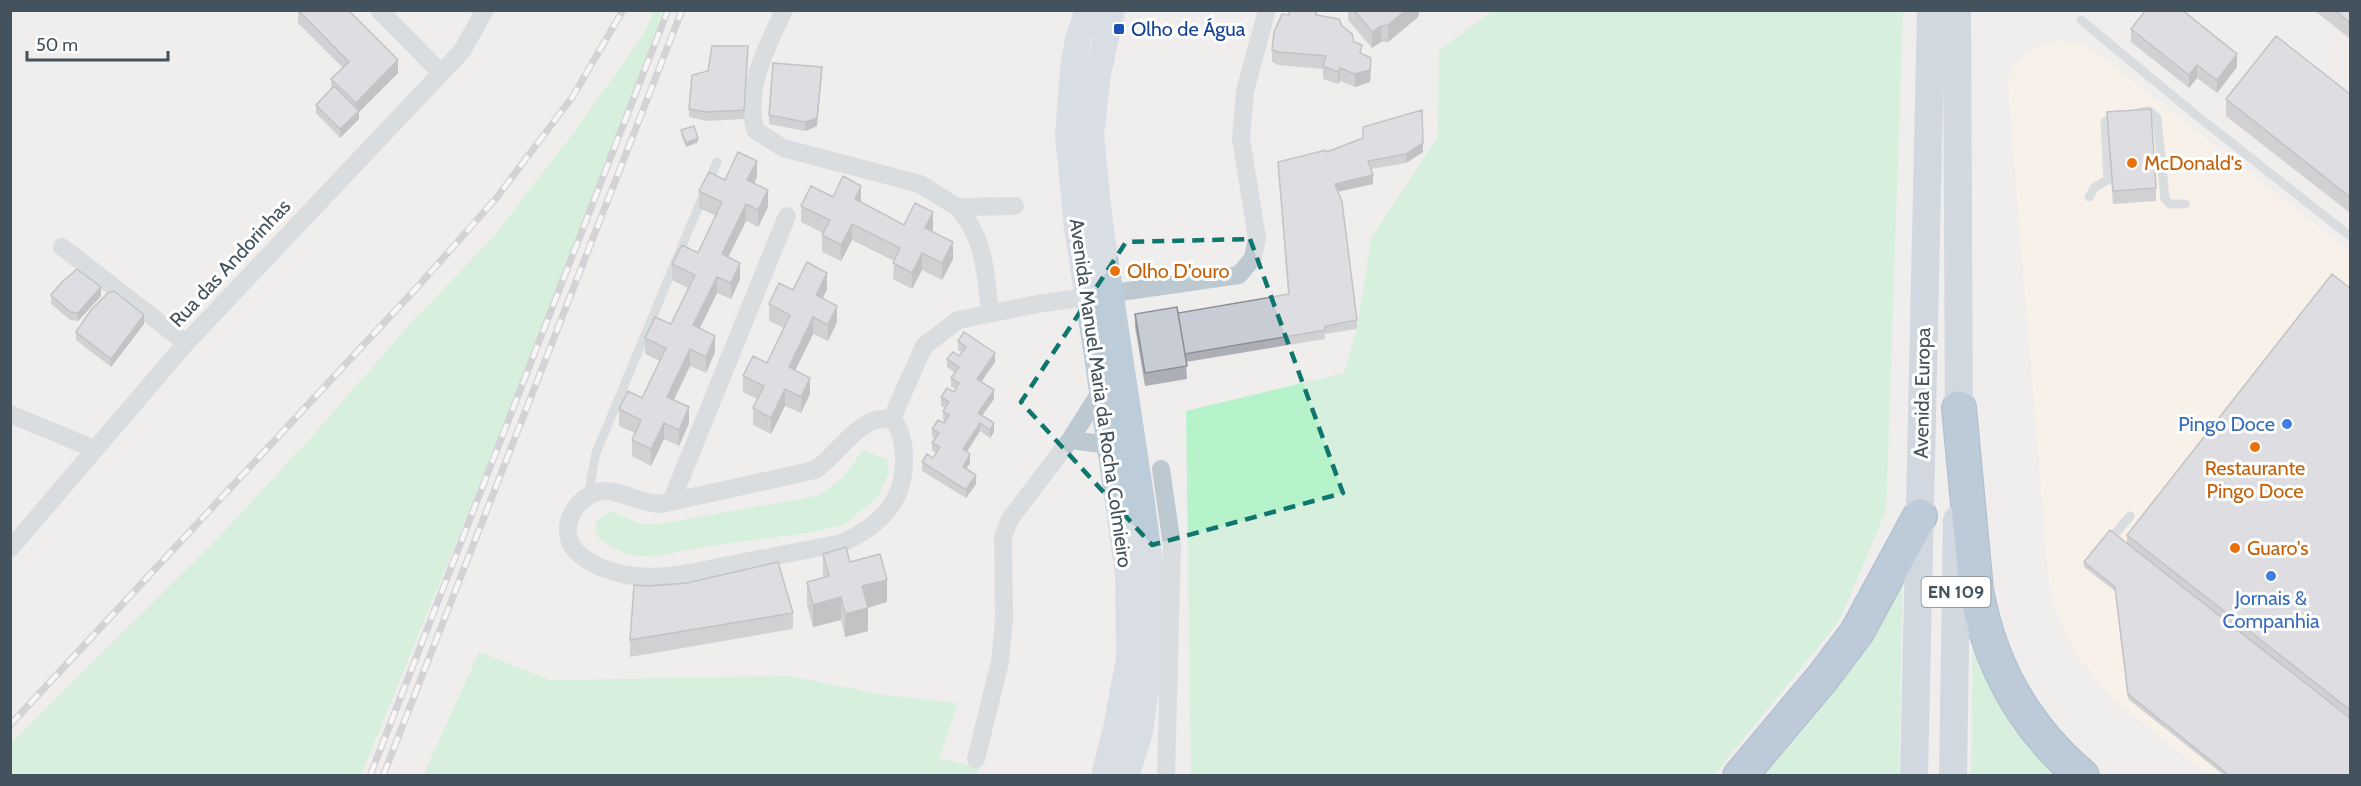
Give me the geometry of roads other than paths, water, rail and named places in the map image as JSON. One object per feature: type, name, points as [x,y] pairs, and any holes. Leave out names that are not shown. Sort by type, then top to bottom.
[{"type":"highway","points":[[1959,408],[1977,589],[1981,616],[1991,646],[2026,716],[2045,741],[2082,776]]},
{"type":"highway","points":[[1740,776],[1824,676],[1857,632],[1920,516]]},
{"type":"main road","name":"Avenida Manuel Maria da Rocha Colmieiro","points":[[1088,10],[1078,39],[1073,69],[1068,135],[1077,228],[1109,294],[1101,391],[1128,574],[1129,659],[1104,776]]},
{"type":"main road","name":"Avenida Manuel Maria da Rocha Colmieiro","points":[[1112,10],[1098,75],[1091,135],[1109,294],[1143,503],[1151,572],[1150,662],[1140,732],[1126,776]]},
{"type":"main road","name":"Avenida Europa","points":[[1914,776],[1931,10]]},
{"type":"main road","name":"Avenida Europa","points":[[1953,776],[1959,408],[1957,10]]},
{"type":"street","points":[[379,10],[440,72]]},
{"type":"street","name":"Rua das Andorinhas","points":[[10,549],[186,343],[462,51],[485,10]]},
{"type":"street","points":[[784,10],[770,40],[753,90],[752,116],[755,130],[783,148],[920,184],[957,207],[970,221],[977,235],[990,313]]},
{"type":"street","points":[[892,418],[924,346],[958,320],[990,313],[1239,275],[1253,258],[1257,238],[1241,139],[1245,91],[1267,10]]},
{"type":"street","points":[[957,207],[1015,206]]},
{"type":"street","points":[[671,502],[787,216]]},
{"type":"street","points":[[62,247],[186,343]]},
{"type":"street","points":[[976,759],[1000,662],[1004,619],[1003,537],[1010,519],[1070,440],[1101,391]]},
{"type":"street","points":[[10,414],[94,449]]},
{"type":"street","points":[[892,418],[900,429],[904,452],[902,485],[894,502],[879,519],[863,533],[842,543],[683,574],[637,576],[610,571],[588,560],[571,543],[569,516],[577,504],[588,495],[603,491],[618,493],[650,504],[671,502],[815,470],[833,457],[850,438],[872,421],[892,418]]},
{"type":"street","points":[[1070,440],[1110,445]]},
{"type":"street","points":[[1161,469],[1172,545],[1166,776]]},
{"type":"lane","points":[[2080,20],[2350,236]]},
{"type":"lane","points":[[2089,197],[2095,187],[2108,180],[2105,122],[2114,115],[2149,111],[2157,118],[2164,199],[2170,204],[2185,204]]},
{"type":"lane","points":[[588,495],[596,453],[717,162]]},
{"type":"lane","points":[[2100,551],[2130,516]]},
{"type":"railway","points":[[10,725],[421,283],[498,196],[573,96],[623,10]]},
{"type":"railway","points":[[370,776],[668,10]]},
{"type":"railway","points":[[383,776],[682,10]]},
{"type":"place","name":"Olho de Água","points":[[1119,29]]},
{"type":"place","name":"McDonald's","points":[[2132,163]]},
{"type":"place","name":"Olho D'ouro","points":[[1115,271]]},
{"type":"place","name":"Pingo Doce","points":[[2287,424]]},
{"type":"place","name":"Restaurante Pingo Doce","points":[[2255,447]]},
{"type":"place","name":"Guaro's","points":[[2235,548]]},
{"type":"place","name":"Jornais & Companhia","points":[[2271,576]]}]
